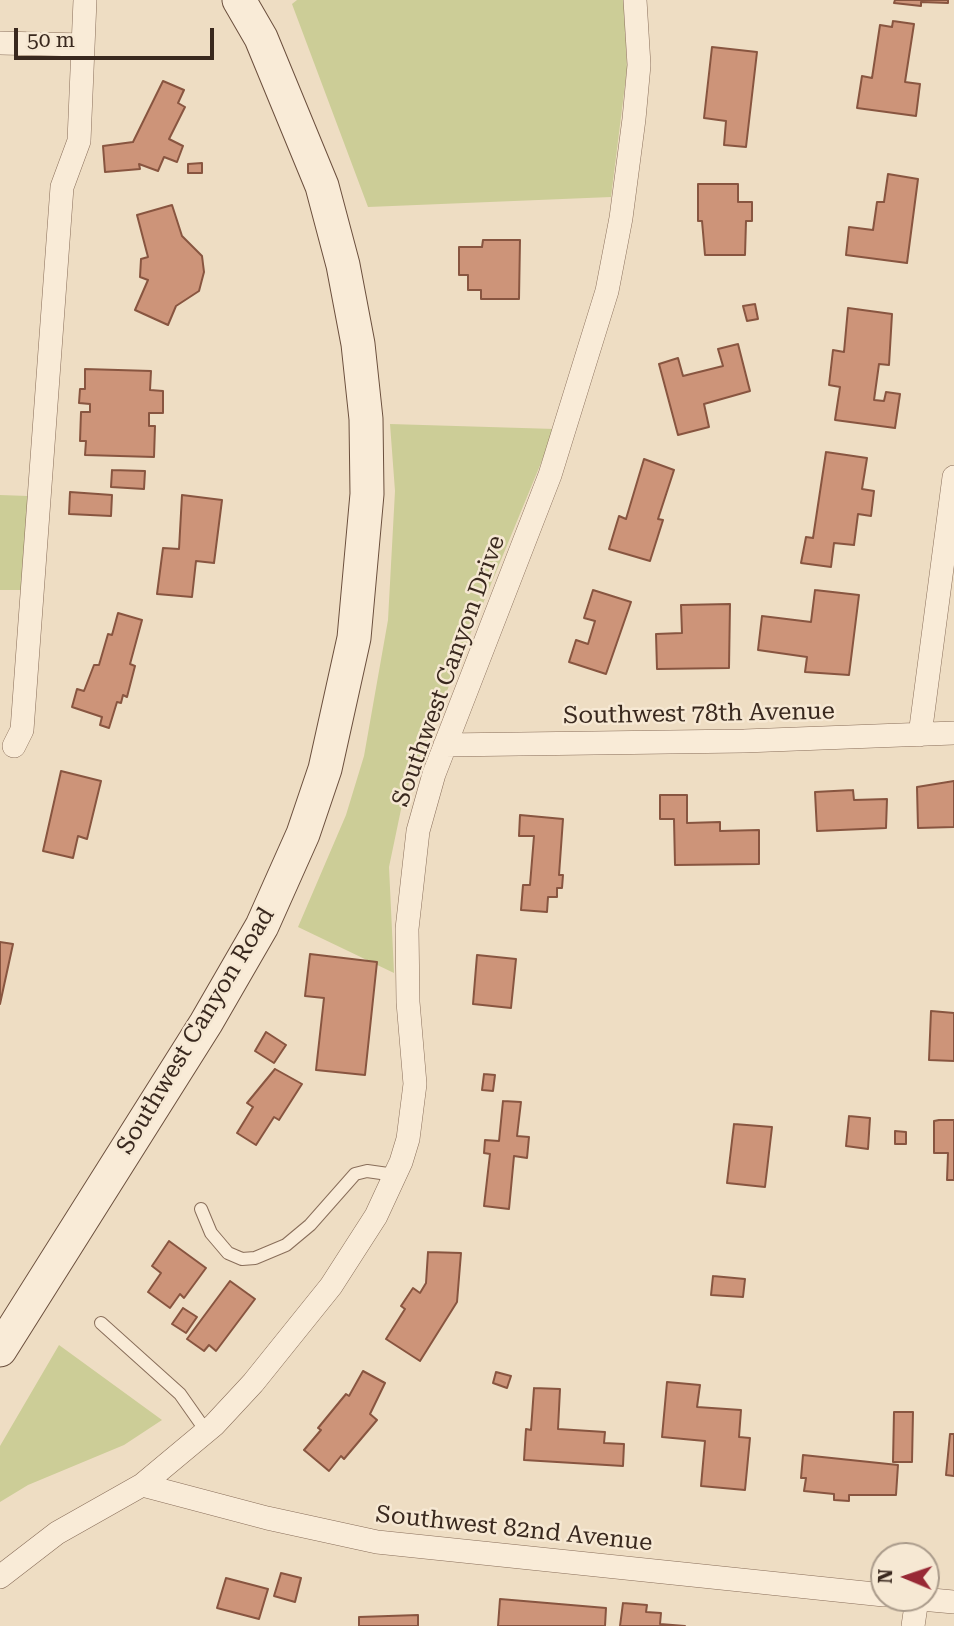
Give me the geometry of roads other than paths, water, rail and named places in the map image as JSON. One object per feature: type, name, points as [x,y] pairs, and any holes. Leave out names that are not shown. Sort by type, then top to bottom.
[{"type":"main road","name":"Southwest Canyon Road","points":[[0,1350],[206,1023],[262,926],[303,834],[325,769],[354,638],[363,566],[367,494],[366,419],[358,344],[343,265],[322,186],[261,38],[240,0]]},
{"type":"street","points":[[7,750],[22,730],[62,187],[79,141],[85,0]]},
{"type":"street","name":"Southwest Canyon Drive","points":[[0,1577],[57,1533],[142,1485],[206,1432],[253,1383],[331,1286],[376,1216],[395,1175],[408,1139],[415,1084],[408,1002],[410,888],[418,831],[446,745],[550,475],[607,291],[621,218],[634,119],[639,65],[635,0]]},
{"type":"street","points":[[0,43],[83,46]]},
{"type":"street","points":[[920,735],[954,477]]},
{"type":"street","name":"Southwest 78th Avenue","points":[[446,745],[954,733]]},
{"type":"street","name":"Southwest 82nd Avenue","points":[[142,1485],[267,1518],[377,1542],[870,1594]]},
{"type":"lane","points":[[201,1209],[211,1233],[228,1253],[242,1259],[255,1258],[272,1253],[302,1232],[355,1174],[367,1171],[395,1175]]},
{"type":"lane","points":[[102,1323],[180,1394],[206,1432]]}]
